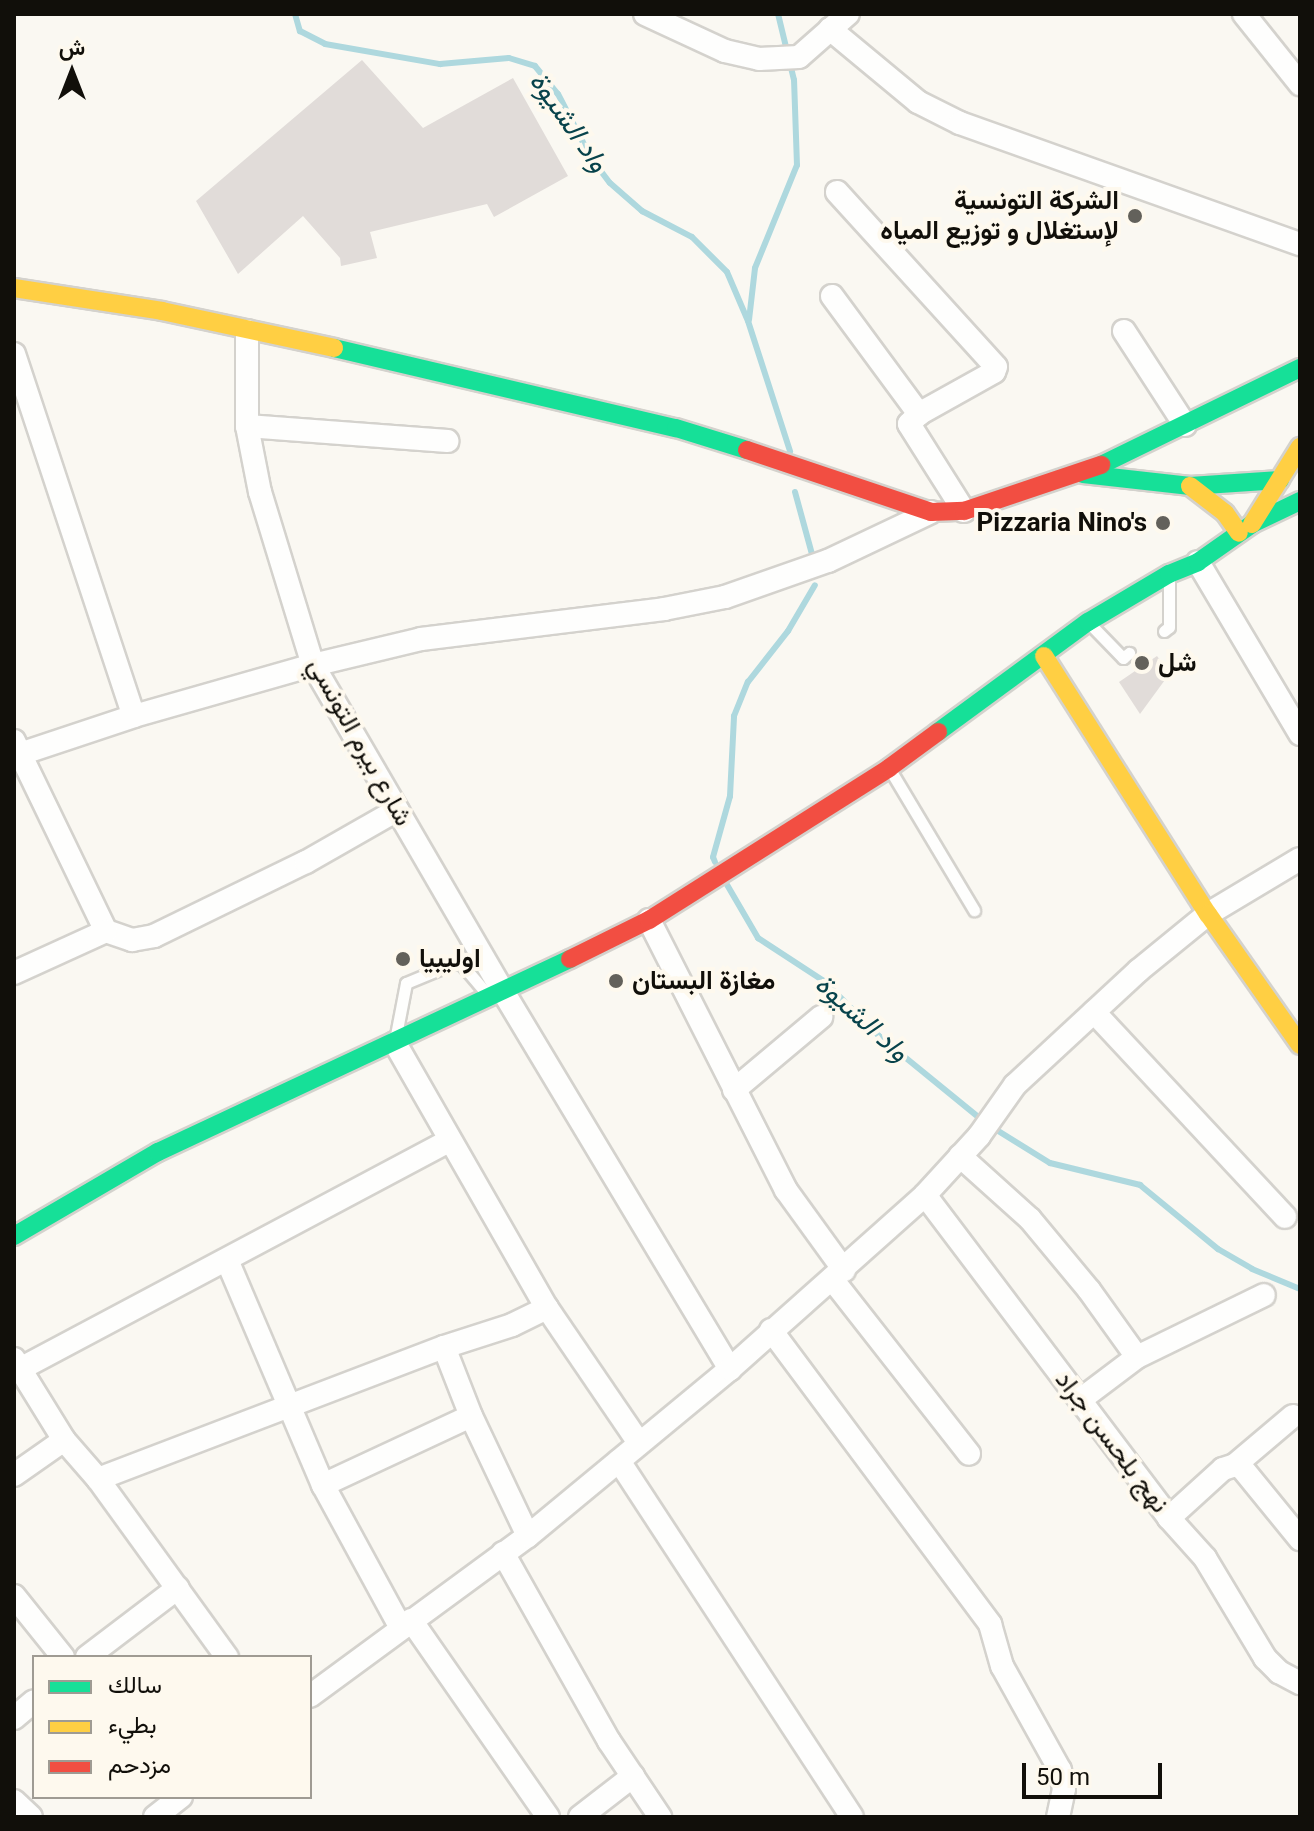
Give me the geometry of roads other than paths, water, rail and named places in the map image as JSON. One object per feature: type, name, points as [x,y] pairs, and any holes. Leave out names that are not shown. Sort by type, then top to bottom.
[{"type":"street","points":[[645,14],[725,51],[759,59],[799,57],[848,14]]},
{"type":"street","points":[[1244,14],[1300,84]]},
{"type":"street","points":[[830,29],[918,102],[960,123],[1300,244]]},
{"type":"street","points":[[837,192],[996,367],[994,372],[911,420],[910,427],[964,511]]},
{"type":"street","points":[[14,288],[162,311],[453,374],[676,428],[849,482],[931,512],[964,511],[1083,474],[1300,368]]},
{"type":"street","points":[[832,296],[919,414]]},
{"type":"street","name":"شارع بيرم التونسي","points":[[247,331],[247,426],[260,492],[313,665],[397,810],[497,996],[730,1369]]},
{"type":"street","points":[[1124,331],[1185,425]]},
{"type":"street","points":[[14,354],[134,716]]},
{"type":"street","points":[[247,426],[447,441]]},
{"type":"street","points":[[1245,529],[1300,447]]},
{"type":"street","points":[[1083,474],[1190,486],[1280,480]]},
{"type":"street","points":[[1190,486],[1245,529]]},
{"type":"street","points":[[14,1236],[158,1152],[497,996],[649,920],[889,768],[1088,622],[1169,574],[1198,562],[1245,529],[1300,501]]},
{"type":"street","points":[[106,931],[16,750],[313,665],[421,639],[664,609],[725,597],[828,561],[931,512]]},
{"type":"street","points":[[1198,562],[1300,734]]},
{"type":"street","points":[[1044,656],[1208,914],[1300,1045]]},
{"type":"street","points":[[14,973],[106,931],[132,940],[154,936],[306,862],[397,810]]},
{"type":"street","points":[[312,1694],[528,1536],[730,1369],[925,1195],[979,1136],[1015,1085],[1094,1012],[1208,914],[1300,859]]},
{"type":"street","points":[[649,920],[786,1190],[838,1274],[969,1454]]},
{"type":"street","points":[[1094,1012],[1285,1217]]},
{"type":"street","points":[[734,1090],[821,1017]]},
{"type":"street","points":[[395,1043],[547,1308],[639,1443]]},
{"type":"street","points":[[226,1655],[98,1479],[64,1440],[17,1364],[227,1260],[449,1141]]},
{"type":"street","points":[[960,1156],[1030,1219],[1089,1290],[1137,1357]]},
{"type":"street","name":"نهج بلحسن جراد","points":[[925,1195],[1169,1518],[1205,1558],[1265,1658],[1279,1672],[1299,1680]]},
{"type":"street","points":[[227,1260],[323,1485],[406,1624],[548,1817]]},
{"type":"street","points":[[1080,1400],[1137,1357],[1264,1295]]},
{"type":"street","points":[[98,1479],[444,1347],[480,1338],[547,1308]]},
{"type":"street","points":[[771,1330],[990,1624],[1002,1666],[1060,1770],[1064,1789],[1058,1817]]},
{"type":"street","points":[[444,1347],[471,1416],[528,1536]]},
{"type":"street","points":[[323,1485],[471,1416]]},
{"type":"street","points":[[1169,1518],[1223,1469],[1235,1465],[1293,1416]]},
{"type":"street","points":[[14,1475],[64,1440]]},
{"type":"street","points":[[619,1461],[706,1588],[852,1817]]},
{"type":"street","points":[[1235,1465],[1242,1468],[1300,1539]]},
{"type":"street","points":[[503,1553],[609,1741],[660,1817]]},
{"type":"street","points":[[90,1655],[178,1588]]},
{"type":"street","points":[[14,1596],[61,1655]]},
{"type":"street","points":[[14,1718],[32,1703]]},
{"type":"street","points":[[580,1817],[633,1776]]},
{"type":"street","points":[[155,1817],[178,1799]]},
{"type":"street","points":[[14,1801],[31,1817]]},
{"type":"lane","points":[[1164,631],[1169,627],[1169,574]]},
{"type":"lane","points":[[1088,622],[1123,658],[1129,653]]},
{"type":"lane","points":[[889,768],[974,910]]},
{"type":"lane","points":[[395,1043],[406,983],[459,961],[497,996]]},
{"type":"waterway","name":"واد الشيوة","points":[[295,14],[300,31],[325,44],[440,64],[509,58],[535,66],[558,94],[591,158],[610,183],[642,211],[692,237],[727,272],[748,321],[790,451]]},
{"type":"waterway","name":"واد الشيوة","points":[[749,320],[755,268],[797,165],[794,80],[778,14]]},
{"type":"waterway","name":"واد الشيوة","points":[[795,492],[813,558]]},
{"type":"waterway","name":"واد الشيوة","points":[[715,862],[713,857],[730,796],[734,716],[748,682],[788,631],[815,585]]},
{"type":"waterway","name":"واد الشيوة","points":[[726,883],[758,938],[824,981],[879,1036],[987,1124],[1050,1163],[1140,1185],[1218,1249],[1252,1269],[1300,1289]]},
{"type":"place","name":"الشركة التونسية لإستغلال و توزيع المياه","points":[[1135,216]]},
{"type":"place","name":"Pizzaria Nino's","points":[[1163,523]]},
{"type":"place","name":"شل","points":[[1142,663]]},
{"type":"place","name":"اوليبيا","points":[[403,959]]},
{"type":"place","name":"مغازة البستان","points":[[616,981]]}]
